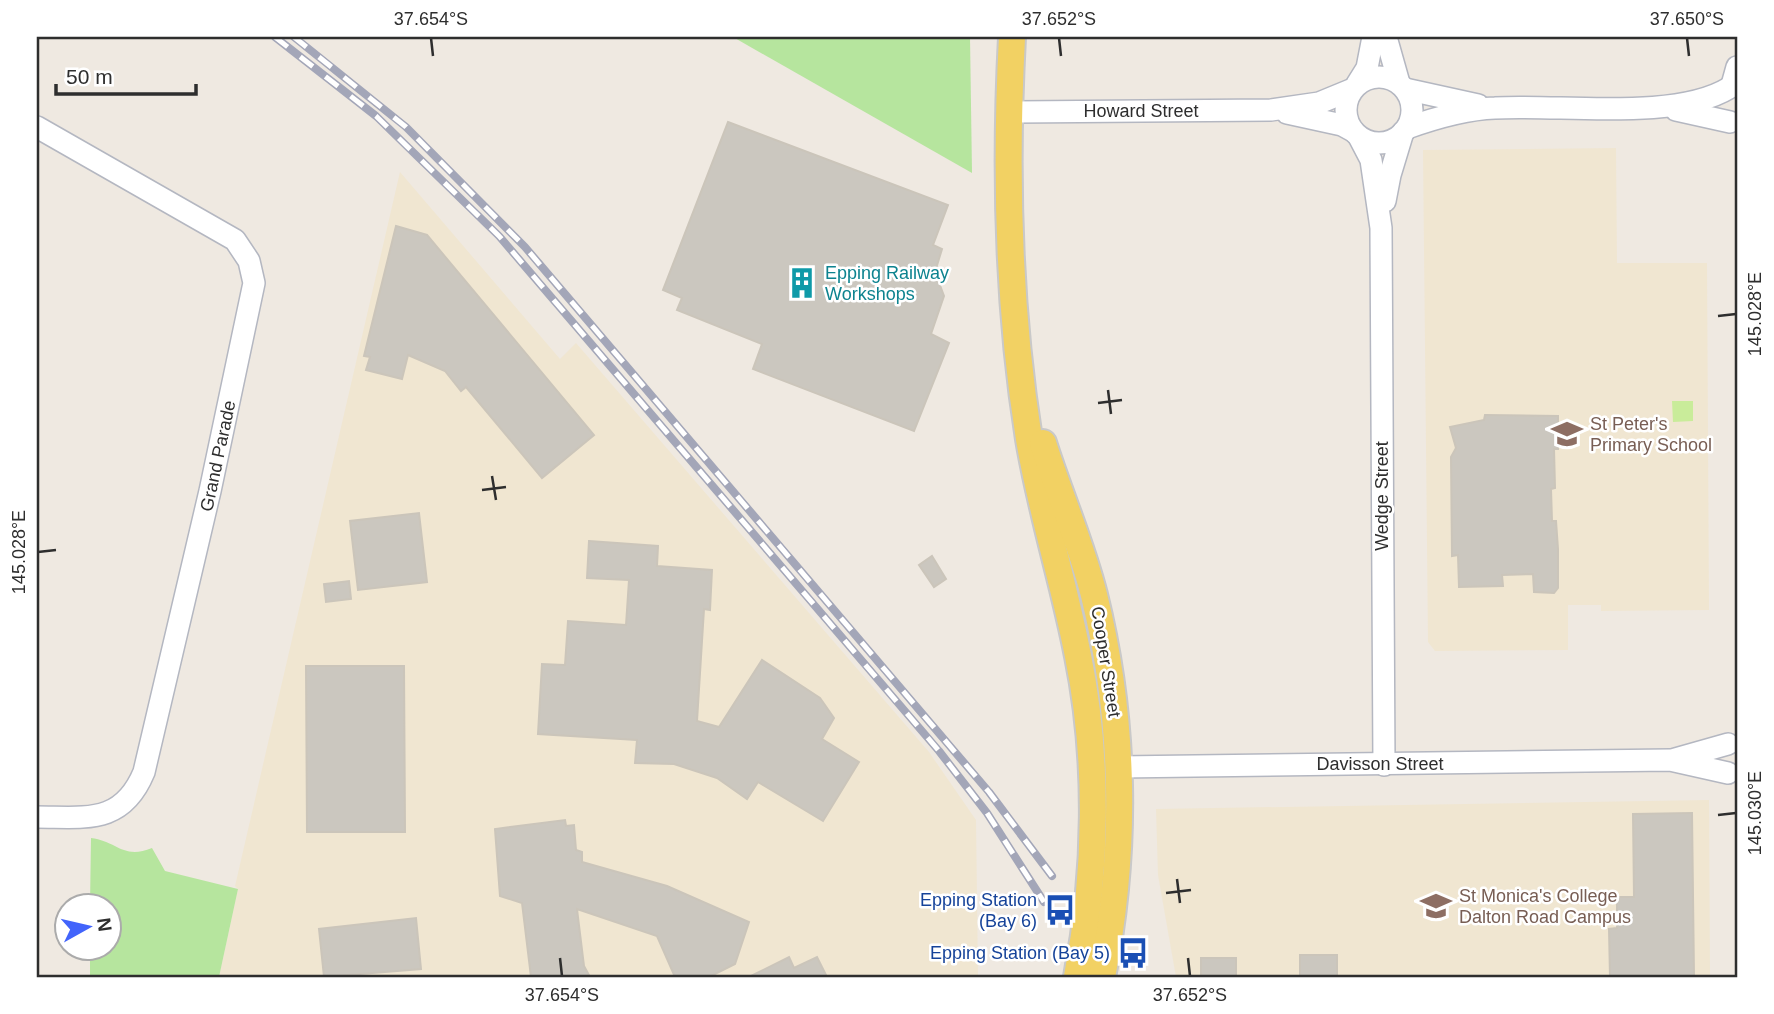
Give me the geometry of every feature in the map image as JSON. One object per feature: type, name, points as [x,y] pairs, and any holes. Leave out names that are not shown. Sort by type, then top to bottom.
[{"type":"main road","name":"Cooper Street","points":[[1011,44],[1011,228],[1018,358],[1036,478],[1079,659],[1091,768],[1089,888],[1077,977]]},
{"type":"main road","name":"Cooper Street","points":[[1018,358],[1045,452],[1094,593],[1111,685],[1119,768],[1117,867],[1102,977]]},
{"type":"main road","name":"Davisson Street","points":[[1091,768],[1119,768]]},
{"type":"street","points":[[1373,37],[1367,68],[1345,110],[1356,134],[1377,144],[1396,139],[1405,130],[1447,115],[1493,108],[1650,107],[1697,101],[1734,81]]},
{"type":"street","points":[[1386,37],[1412,109],[1405,130]]},
{"type":"street","points":[[1355,87],[1378,76],[1402,86],[1493,108]]},
{"type":"street","points":[[1734,81],[1723,102],[1735,129]]},
{"type":"street","name":"Howard Street","points":[[1011,112],[1271,110],[1320,103],[1355,87]]},
{"type":"street","points":[[1650,107],[1696,113],[1735,129]]},
{"type":"street","name":"Howard Street","points":[[1271,110],[1342,125],[1356,134]]},
{"type":"street","name":"Grand Parade","points":[[37,127],[235,240],[249,261],[254,283],[210,491],[144,772],[127,802],[110,813],[93,817],[37,817]]},
{"type":"street","name":"Wedge Street","points":[[1381,228],[1390,175],[1405,130]]},
{"type":"street","name":"Wedge Street","points":[[1356,134],[1371,160],[1381,228],[1384,765]]},
{"type":"street","points":[[1732,739],[1724,763],[1734,781]]},
{"type":"street","name":"Davisson Street","points":[[1119,768],[1670,760],[1732,739]]},
{"type":"street","name":"Davisson Street","points":[[1670,760],[1734,781]]},
{"type":"shaded area","name":"St Peter's Primary School","points":[[1616,148],[1617,263],[1707,263],[1709,610],[1601,611],[1601,605],[1568,605],[1568,650],[1435,651],[1428,642],[1423,150]]},
{"type":"shaded area","points":[[400,172],[560,359],[576,343],[929,752],[976,820],[978,977],[219,977],[238,889],[235,886]]},
{"type":"shaded area","name":"St Monica's College Dalton Road Campus","points":[[1709,800],[1710,977],[1176,977],[1158,875],[1156,809]]},
{"type":"green space","points":[[733,37],[970,37],[972,173]]},
{"type":"green space","points":[[1672,401],[1693,401],[1693,421],[1673,422]]},
{"type":"green space","points":[[91,838],[127,851],[152,848],[165,871],[238,889],[219,977],[90,977],[90,962],[122,962],[122,892],[90,892]]},
{"type":"building","name":"Epping Railway Workshops","points":[[728,122],[948,205],[933,245],[942,249],[935,272],[944,296],[931,334],[949,343],[914,431],[753,369],[762,344],[677,310],[682,298],[663,290]]},
{"type":"building","points":[[396,226],[427,235],[594,435],[542,478],[466,387],[461,391],[445,371],[408,355],[402,379],[366,370],[370,357],[364,356]]},
{"type":"building","points":[[1485,415],[1558,416],[1558,449],[1554,449],[1555,488],[1551,489],[1552,521],[1556,521],[1558,549],[1558,588],[1554,593],[1534,592],[1533,574],[1502,575],[1503,586],[1459,587],[1458,555],[1452,556],[1451,457],[1456,448],[1450,427],[1484,420]]},
{"type":"building","points":[[419,513],[427,582],[358,590],[350,521]]},
{"type":"building","points":[[589,541],[658,546],[657,566],[712,570],[710,610],[704,609],[697,721],[719,727],[762,660],[820,698],[834,718],[822,739],[859,762],[823,821],[758,782],[747,799],[717,778],[674,764],[635,763],[637,740],[538,734],[542,664],[565,665],[568,621],[626,625],[629,580],[587,578]]},
{"type":"building","points":[[932,556],[946,579],[934,587],[919,565]]},
{"type":"building","points":[[349,581],[351,599],[326,602],[324,584]]},
{"type":"building","points":[[306,666],[404,666],[405,832],[307,832]]},
{"type":"building","points":[[1692,813],[1694,977],[1610,977],[1609,929],[1617,928],[1617,897],[1634,897],[1633,814]]},
{"type":"building","points":[[565,820],[566,826],[574,825],[576,850],[582,852],[582,862],[667,886],[749,922],[735,964],[709,977],[675,977],[657,936],[577,909],[584,966],[590,977],[531,977],[522,903],[500,896],[495,829]]},
{"type":"building","points":[[416,918],[421,969],[324,977],[319,929]]},
{"type":"building","points":[[1300,955],[1337,955],[1337,977],[1300,977]]},
{"type":"building","points":[[789,957],[794,968],[817,957],[827,977],[749,977]]},
{"type":"building","points":[[1201,958],[1236,958],[1236,977],[1201,977]]},
{"type":"railway","points":[[275,37],[376,116],[499,236],[939,751],[987,813],[1044,902]]},
{"type":"railway","points":[[294,37],[406,127],[525,247],[989,792],[1052,876]]},
{"type":"place","name":"Epping Railway Workshops","points":[[802,283]]},
{"type":"place","name":"St Peter's Primary School","points":[[1567,434]]},
{"type":"place","name":"St Monica's College Dalton Road Campus","points":[[1436,906]]},
{"type":"place","name":"Epping Station (Bay 6)","points":[[1060,910]]},
{"type":"place","name":"Epping Station (Bay 5)","points":[[1133,953]]}]
